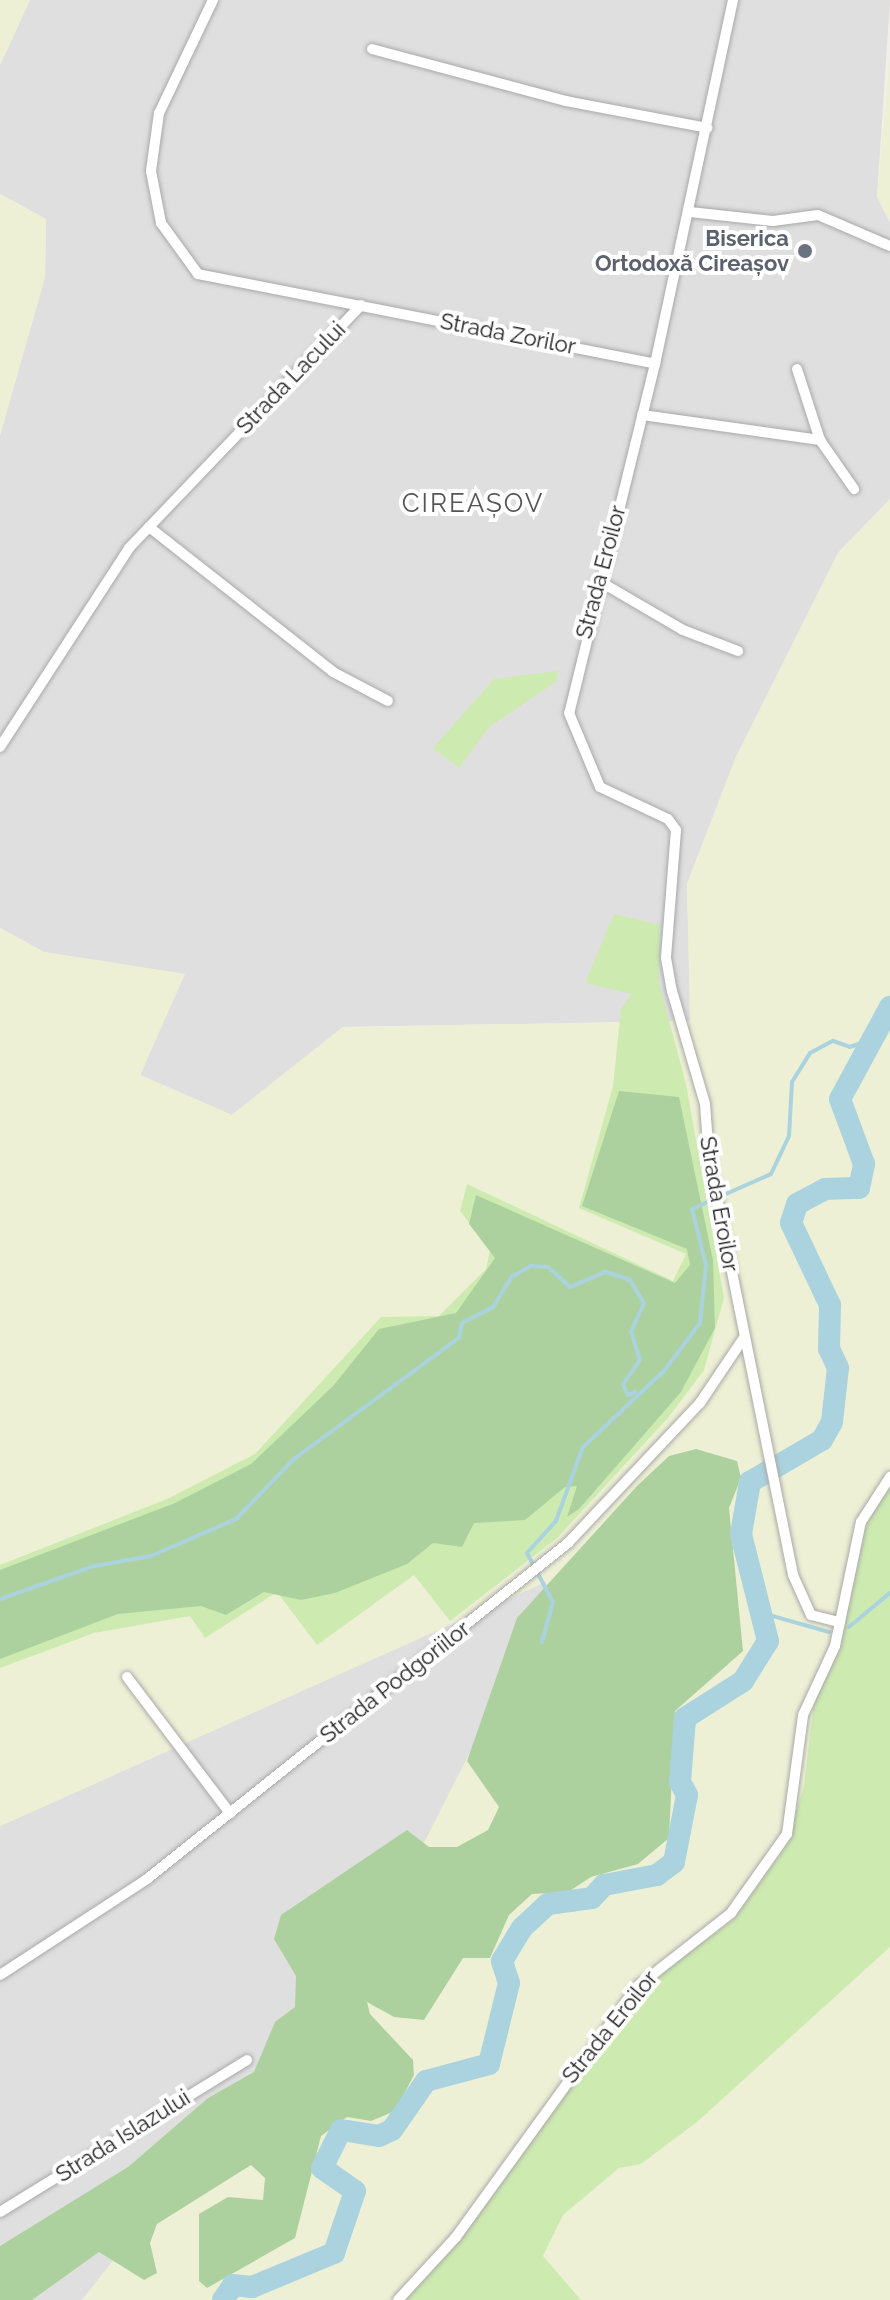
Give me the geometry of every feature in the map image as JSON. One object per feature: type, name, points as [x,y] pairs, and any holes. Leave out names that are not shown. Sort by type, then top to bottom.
[{"type":"street","name":"Strada Lacului","points":[[213,0],[159,113],[151,171],[161,223],[181,256],[215,281],[361,305]]},
{"type":"street","name":"Strada Eroilor","points":[[398,2300],[456,2237],[638,1986],[731,1913],[763,1871],[794,1813],[803,1715],[835,1646],[835,1621],[811,1615],[793,1575],[717,1204],[705,1104],[666,958],[676,830],[668,819],[600,787],[569,713],[690,212],[733,0]]},
{"type":"street","points":[[372,49],[566,101],[707,128]]},
{"type":"street","points":[[690,212],[773,221],[818,215],[890,246]]},
{"type":"street","name":"Strada Lacului","points":[[0,747],[149,527],[361,305]]},
{"type":"street","name":"Strada Zorilor","points":[[361,305],[655,364]]},
{"type":"street","points":[[797,369],[820,440],[854,489]]},
{"type":"street","points":[[642,415],[820,440]]},
{"type":"street","points":[[149,527],[333,672],[388,701]]},
{"type":"street","points":[[599,581],[683,630],[738,651]]},
{"type":"street","name":"Strada Podgoriilor","points":[[0,1975],[147,1879],[601,1515],[700,1403],[743,1339]]},
{"type":"street","points":[[835,1621],[861,1522],[890,1477]]},
{"type":"street","points":[[127,1677],[230,1813]]},
{"type":"street","name":"Strada Islazului","points":[[1,2209],[247,2060]]},
{"type":"shaded area","points":[[30,0],[890,0],[877,197],[890,222],[890,499],[838,553],[736,757],[687,884],[691,1021],[343,1027],[232,1115],[140,1075],[184,974],[44,952],[0,928],[0,435],[45,277],[46,219],[0,194],[0,65]]},
{"type":"shaded area","points":[[546,1581],[540,1615],[285,2117],[123,2248],[82,2300],[0,2300],[0,1826]]},
{"type":"green space","points":[[0,0],[30,0],[0,65]]},
{"type":"green space","points":[[890,53],[890,222],[877,197]]},
{"type":"green space","points":[[0,194],[46,219],[45,277],[0,435]]},
{"type":"green space","points":[[890,499],[890,2300],[82,2300],[123,2248],[285,2116],[540,1615],[546,1582],[0,1826],[0,928],[44,952],[185,974],[140,1075],[232,1115],[343,1027],[690,1021],[687,884],[736,757],[838,553]]},
{"type":"green space","points":[[558,671],[557,681],[488,728],[459,768],[433,748],[494,679]]},
{"type":"green space","points":[[614,914],[660,925],[659,983],[686,1084],[724,1298],[704,1370],[668,1418],[557,1538],[450,1621],[414,1575],[317,1645],[277,1592],[205,1638],[190,1616],[94,1633],[0,1668],[0,1565],[167,1499],[255,1454],[381,1317],[439,1316],[486,1269],[490,1250],[460,1211],[467,1184],[673,1281],[686,1254],[579,1208],[613,1086],[621,1009],[632,994],[585,983]]},
{"type":"green space","points":[[619,1091],[679,1097],[713,1260],[715,1328],[681,1392],[579,1509],[567,1517],[577,1486],[565,1487],[525,1520],[474,1523],[462,1547],[433,1543],[407,1564],[335,1593],[301,1600],[264,1592],[226,1615],[201,1606],[118,1614],[0,1659],[0,1570],[175,1503],[251,1464],[333,1386],[379,1329],[456,1313],[495,1258],[469,1224],[476,1195],[675,1283],[690,1265],[687,1249],[582,1206]]},
{"type":"green space","points":[[696,1449],[737,1461],[741,1478],[729,1508],[743,1651],[675,1711],[669,1838],[638,1864],[591,1877],[568,1892],[532,1894],[509,1915],[490,1958],[463,1958],[424,2020],[394,2017],[367,2002],[370,2014],[413,2060],[414,2075],[395,2111],[371,2121],[347,2117],[321,2136],[295,2238],[207,2288],[199,2281],[199,2214],[228,2197],[263,2200],[265,2178],[251,2165],[157,2224],[150,2243],[157,2273],[144,2280],[99,2252],[32,2300],[0,2300],[0,2246],[128,2167],[208,2098],[254,2072],[275,2022],[295,2007],[296,1976],[274,1939],[281,1915],[407,1830],[429,1847],[457,1847],[488,1830],[499,1807],[467,1761],[517,1618],[637,1486],[669,1456]]},
{"type":"green space","points":[[890,1484],[890,1947],[697,2122],[641,2164],[619,2168],[563,2215],[543,2256],[581,2300],[405,2300],[453,2248],[646,1985],[733,1920],[785,1848],[804,1786],[814,1701],[863,1530]]},
{"type":"waterway","points":[[223,2300],[233,2285],[252,2287],[334,2253],[355,2191],[322,2168],[341,2130],[379,2136],[392,2130],[426,2081],[489,2064],[509,1983],[502,1961],[522,1928],[548,1904],[592,1898],[604,1885],[657,1875],[674,1862],[687,1795],[680,1782],[685,1718],[743,1681],[768,1641],[741,1534],[750,1482],[822,1440],[832,1422],[838,1368],[829,1349],[830,1305],[791,1223],[797,1204],[825,1189],[859,1188],[864,1164],[840,1099],[890,1007]]},
{"type":"waterway","points":[[542,1642],[553,1602],[527,1553],[556,1521],[583,1447],[664,1371],[700,1323],[706,1265],[692,1209],[771,1174],[789,1136],[792,1082],[810,1053],[833,1041],[850,1047],[878,1037]]},
{"type":"waterway","points":[[0,1599],[94,1566],[151,1556],[236,1519],[294,1459],[459,1338],[462,1323],[493,1307],[512,1277],[530,1266],[548,1267],[570,1287],[606,1272],[630,1280],[644,1303],[631,1332],[640,1360],[623,1384],[628,1395],[635,1392]]},
{"type":"waterway","points":[[849,1627],[890,1593]]},
{"type":"waterway","points":[[755,1611],[829,1632]]},
{"type":"place","name":"Biserica Ortodoxă Cireașov","points":[[805,251]]},
{"type":"district","name":"CIREAȘOV","points":[[473,504]]}]
